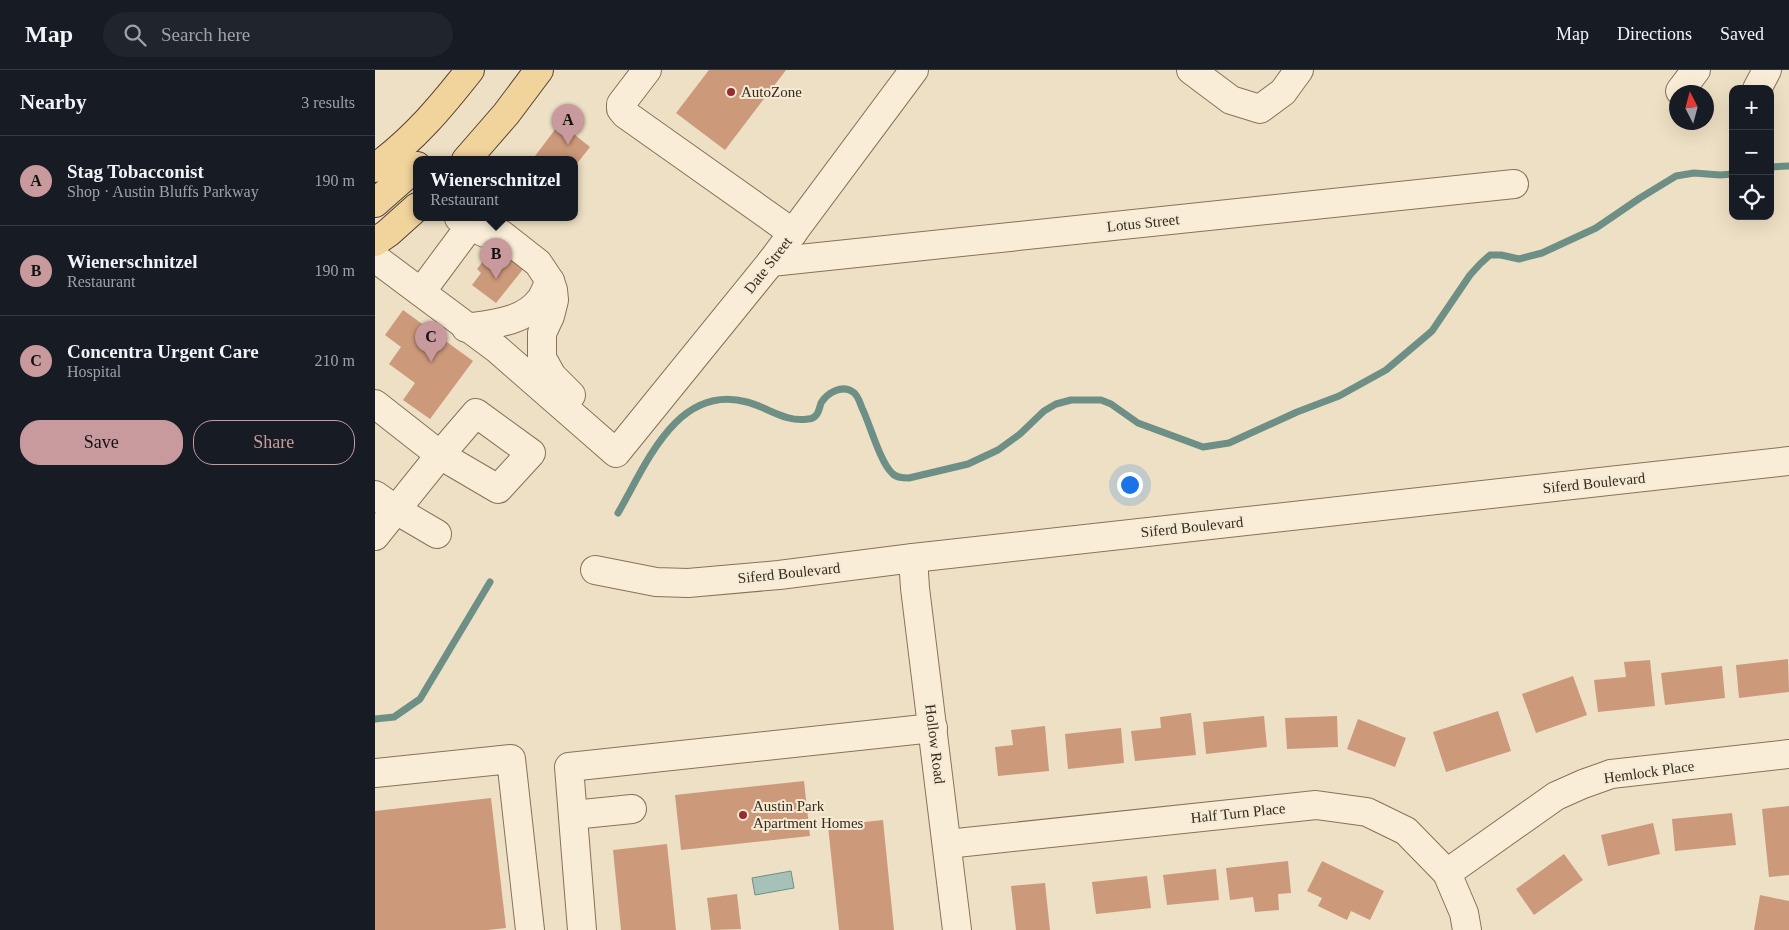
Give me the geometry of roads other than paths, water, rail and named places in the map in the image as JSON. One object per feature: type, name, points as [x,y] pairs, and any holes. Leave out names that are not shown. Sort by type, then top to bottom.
[{"type":"main road","points":[[375,168],[398,150],[431,118],[470,70]]},
{"type":"main road","points":[[469,156],[506,114],[539,70]]},
{"type":"main road","points":[[425,156],[431,118]]},
{"type":"main road","points":[[375,204],[413,170]]},
{"type":"main road","points":[[375,242],[413,211]]},
{"type":"street","points":[[647,70],[621,104],[621,109],[625,114],[793,233]]},
{"type":"street","name":"Date Street","points":[[619,449],[771,262],[914,70]]},
{"type":"street","points":[[1191,70],[1231,100],[1261,109],[1283,92],[1299,70]]},
{"type":"street","points":[[1759,85],[1767,70]]},
{"type":"street","name":"Lotus Street","points":[[771,262],[1514,184]]},
{"type":"street","points":[[421,292],[464,222],[485,233],[501,234],[537,263],[550,281],[553,290],[554,300],[550,316],[542,333],[542,358],[552,376],[619,449]]},
{"type":"street","points":[[375,258],[466,328],[497,349],[619,449]]},
{"type":"street","points":[[466,328],[503,322],[529,311],[541,298],[550,281]]},
{"type":"street","points":[[503,322],[542,333]]},
{"type":"street","points":[[375,404],[440,455],[385,503],[375,536]]},
{"type":"street","name":"Siferd Boulevard","points":[[595,570],[655,582],[688,583],[779,575],[913,558],[1789,461]]},
{"type":"street","points":[[385,503],[437,534]]},
{"type":"street","name":"Hollow Road","points":[[913,558],[957,930]]},
{"type":"street","points":[[582,930],[569,768],[933,728]]},
{"type":"street","name":"Hemlock Place","points":[[1447,873],[1556,796],[1611,774],[1789,754]]},
{"type":"street","points":[[375,773],[511,759],[530,930]]},
{"type":"street","name":"Half Turn Place","points":[[947,844],[1316,805],[1367,812],[1406,831],[1447,873],[1464,913],[1467,930]]},
{"type":"street","points":[[573,815],[632,809]]},
{"type":"water","points":[[791,871],[794,888],[755,895],[752,878]]},
{"type":"waterway","points":[[1774,167],[1789,166]]},
{"type":"waterway","points":[[618,513],[640,473],[667,432],[683,416],[701,405],[723,399],[747,402],[784,417],[800,420],[810,419],[815,416],[821,403],[831,393],[840,389],[849,390],[855,393],[859,399],[883,460],[894,475],[902,478],[968,464],[998,450],[1020,434],[1044,411],[1056,404],[1071,400],[1101,400],[1111,404],[1138,423],[1203,447],[1229,443],[1297,412],[1339,396],[1386,370],[1432,331],[1470,275],[1490,255],[1501,255],[1519,259],[1542,253],[1596,228],[1676,176],[1694,173],[1729,174]]},
{"type":"waterway","points":[[375,719],[394,717],[420,699],[490,582]]},
{"type":"place","name":"AutoZone","points":[[731,92]]},
{"type":"place","name":"Stag Tobacconist","points":[[568,145]]},
{"type":"place","name":"Wienerschnitzel","points":[[496,279]]},
{"type":"place","name":"Concentra Urgent Care","points":[[431,362]]},
{"type":"place","name":"Austin Park Apartment Homes","points":[[743,815]]}]
